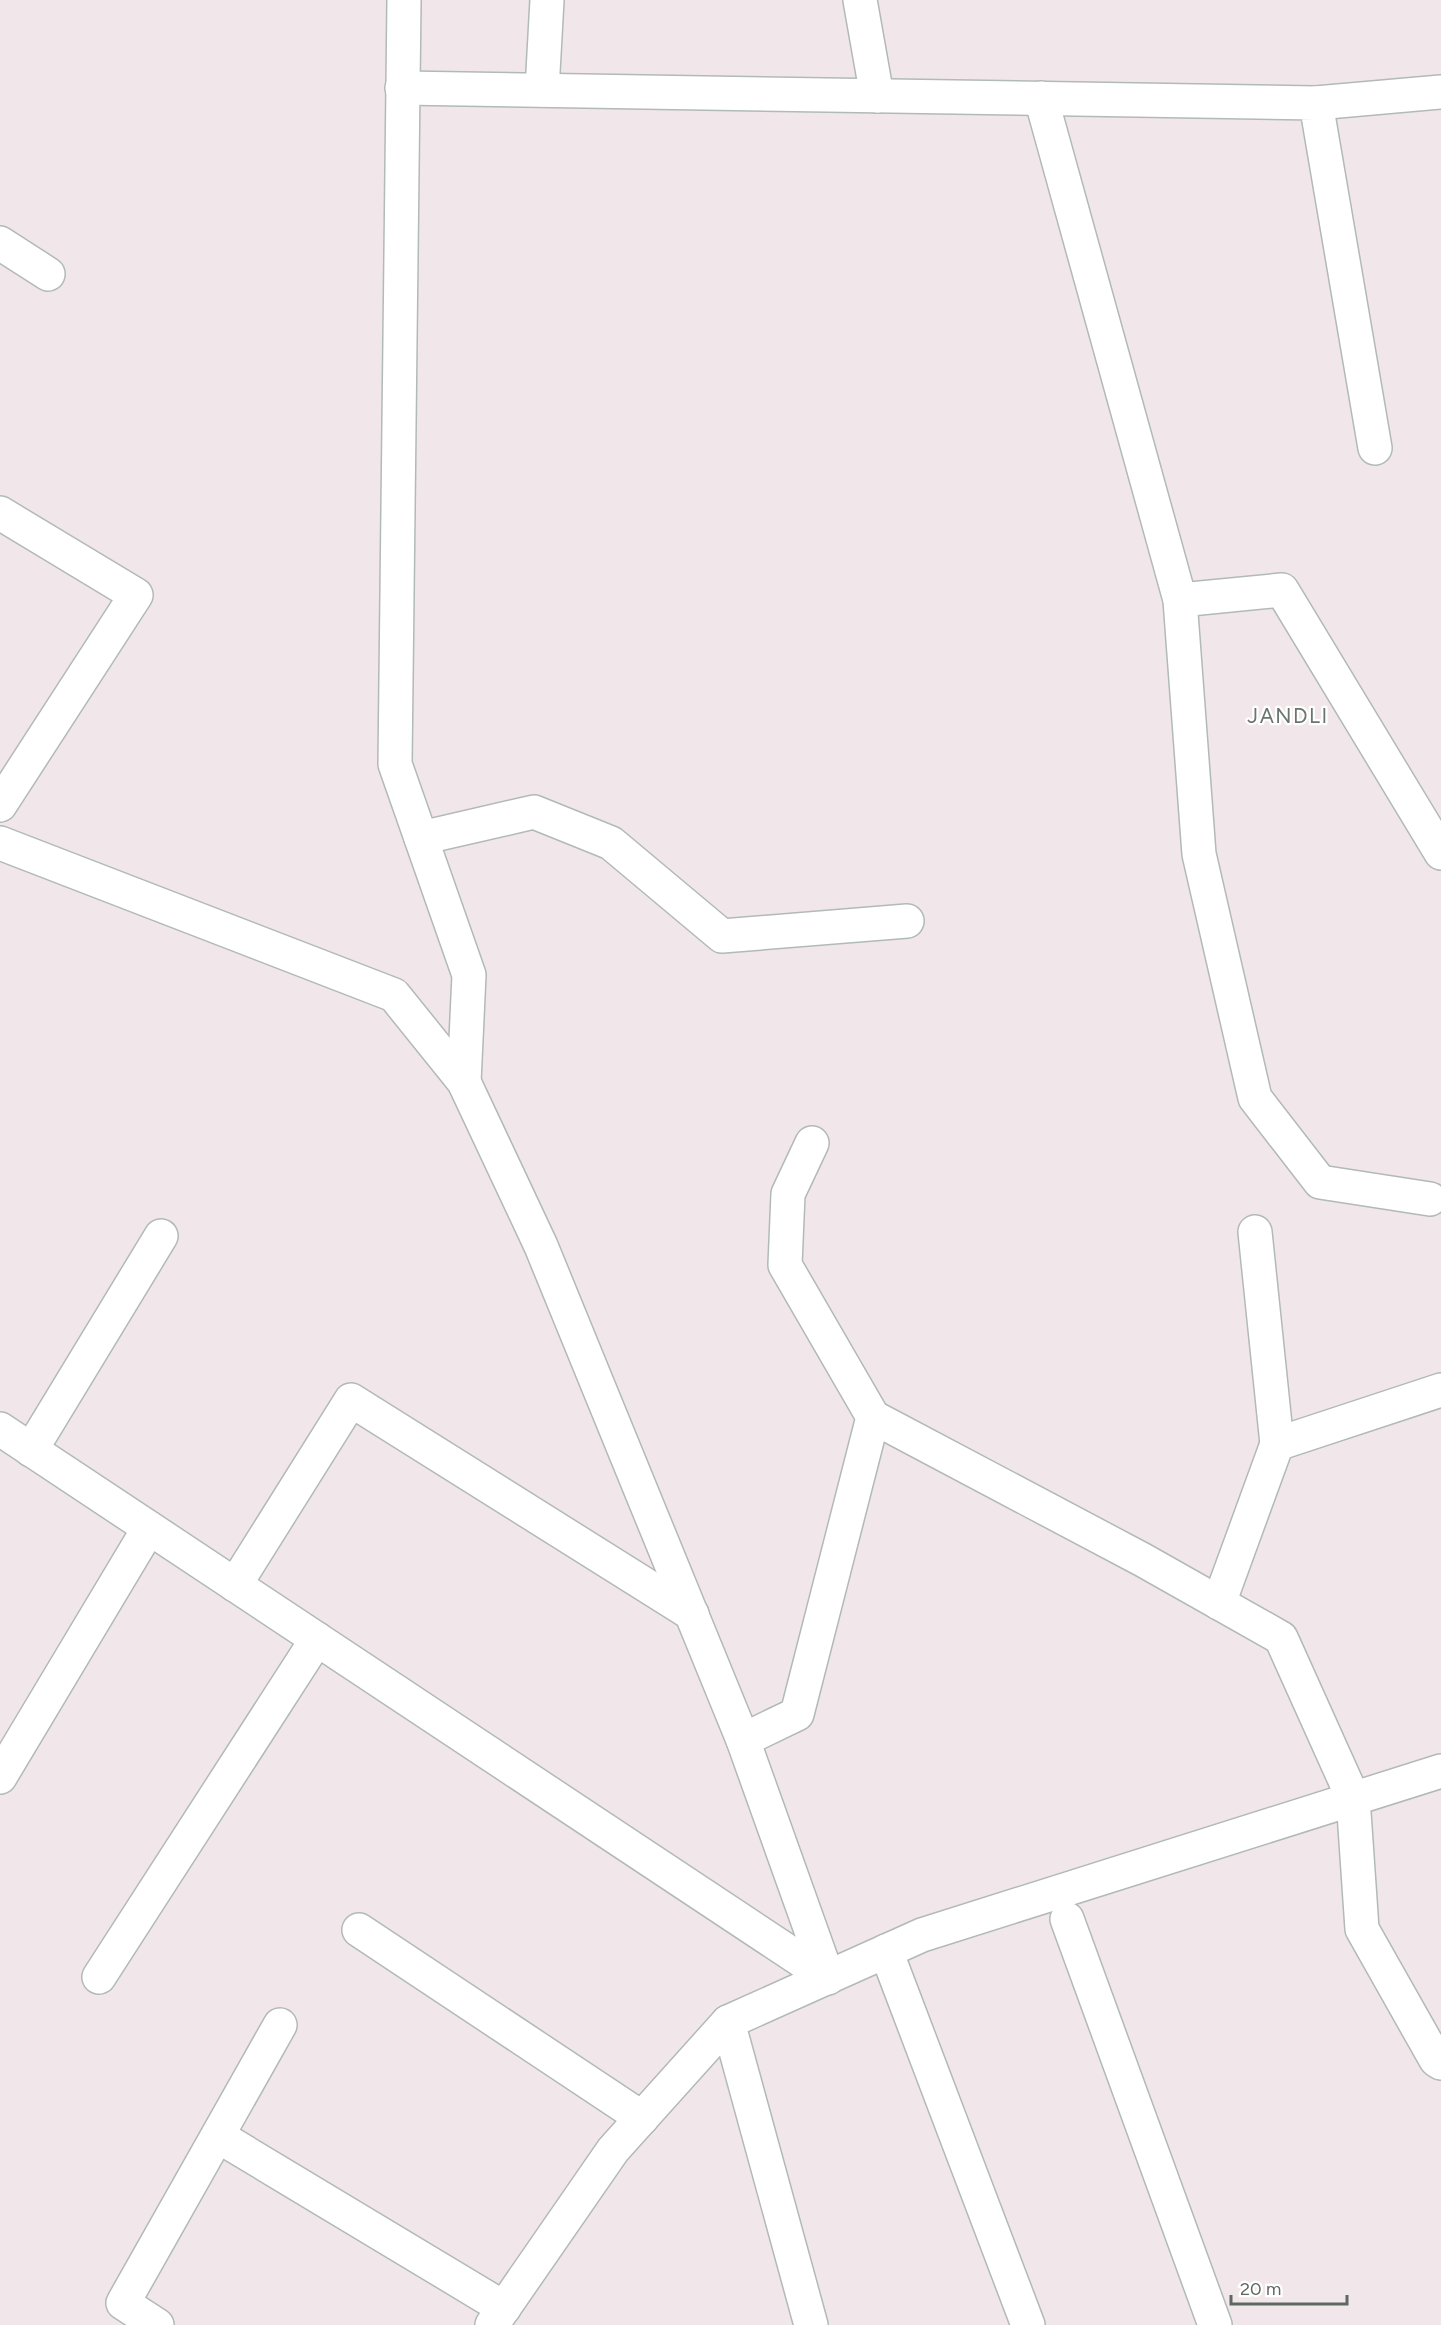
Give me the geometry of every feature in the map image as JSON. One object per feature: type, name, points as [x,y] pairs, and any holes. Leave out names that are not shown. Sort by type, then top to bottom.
[{"type":"street","points":[[404,0],[395,764],[469,975],[464,1082]]},
{"type":"street","points":[[542,90],[547,0]]},
{"type":"street","points":[[860,0],[877,96]]},
{"type":"street","points":[[402,88],[1316,103],[1441,92]]},
{"type":"street","points":[[1041,98],[1180,600],[1199,854],[1255,1098],[1320,1182],[1430,1199]]},
{"type":"street","points":[[1316,103],[1375,448]]},
{"type":"street","points":[[0,243],[48,274]]},
{"type":"street","points":[[0,513],[136,595],[0,805]]},
{"type":"street","points":[[1180,600],[1282,590],[1441,853]]},
{"type":"street","points":[[421,838],[534,812],[611,843],[722,936],[907,921]]},
{"type":"street","points":[[0,843],[394,995],[464,1082],[541,1246],[692,1614],[743,1740],[828,1977]]},
{"type":"street","points":[[812,1143],[788,1194],[785,1265],[873,1417],[1281,1638],[1353,1798],[1362,1929],[1436,2060],[1441,2063]]},
{"type":"street","points":[[1219,1604],[1277,1444],[1255,1232]]},
{"type":"street","points":[[31,1450],[161,1236]]},
{"type":"street","points":[[1277,1444],[1441,1390]]},
{"type":"street","points":[[235,1585],[351,1400],[692,1614]]},
{"type":"street","points":[[743,1740],[797,1714],[873,1417]]},
{"type":"street","points":[[0,1429],[828,1977]]},
{"type":"street","points":[[0,1778],[149,1528]]},
{"type":"street","points":[[99,1977],[317,1639]]},
{"type":"street","points":[[218,2136],[498,2316],[613,2150],[728,2022],[921,1935],[1441,1771]]},
{"type":"street","points":[[1067,1919],[1215,2325]]},
{"type":"street","points":[[359,1930],[642,2118]]},
{"type":"street","points":[[886,1951],[1028,2325]]},
{"type":"street","points":[[728,2022],[811,2325]]},
{"type":"street","points":[[157,2325],[123,2302],[280,2025]]},
{"type":"district","name":"JANDLI","points":[[1288,716]]}]
